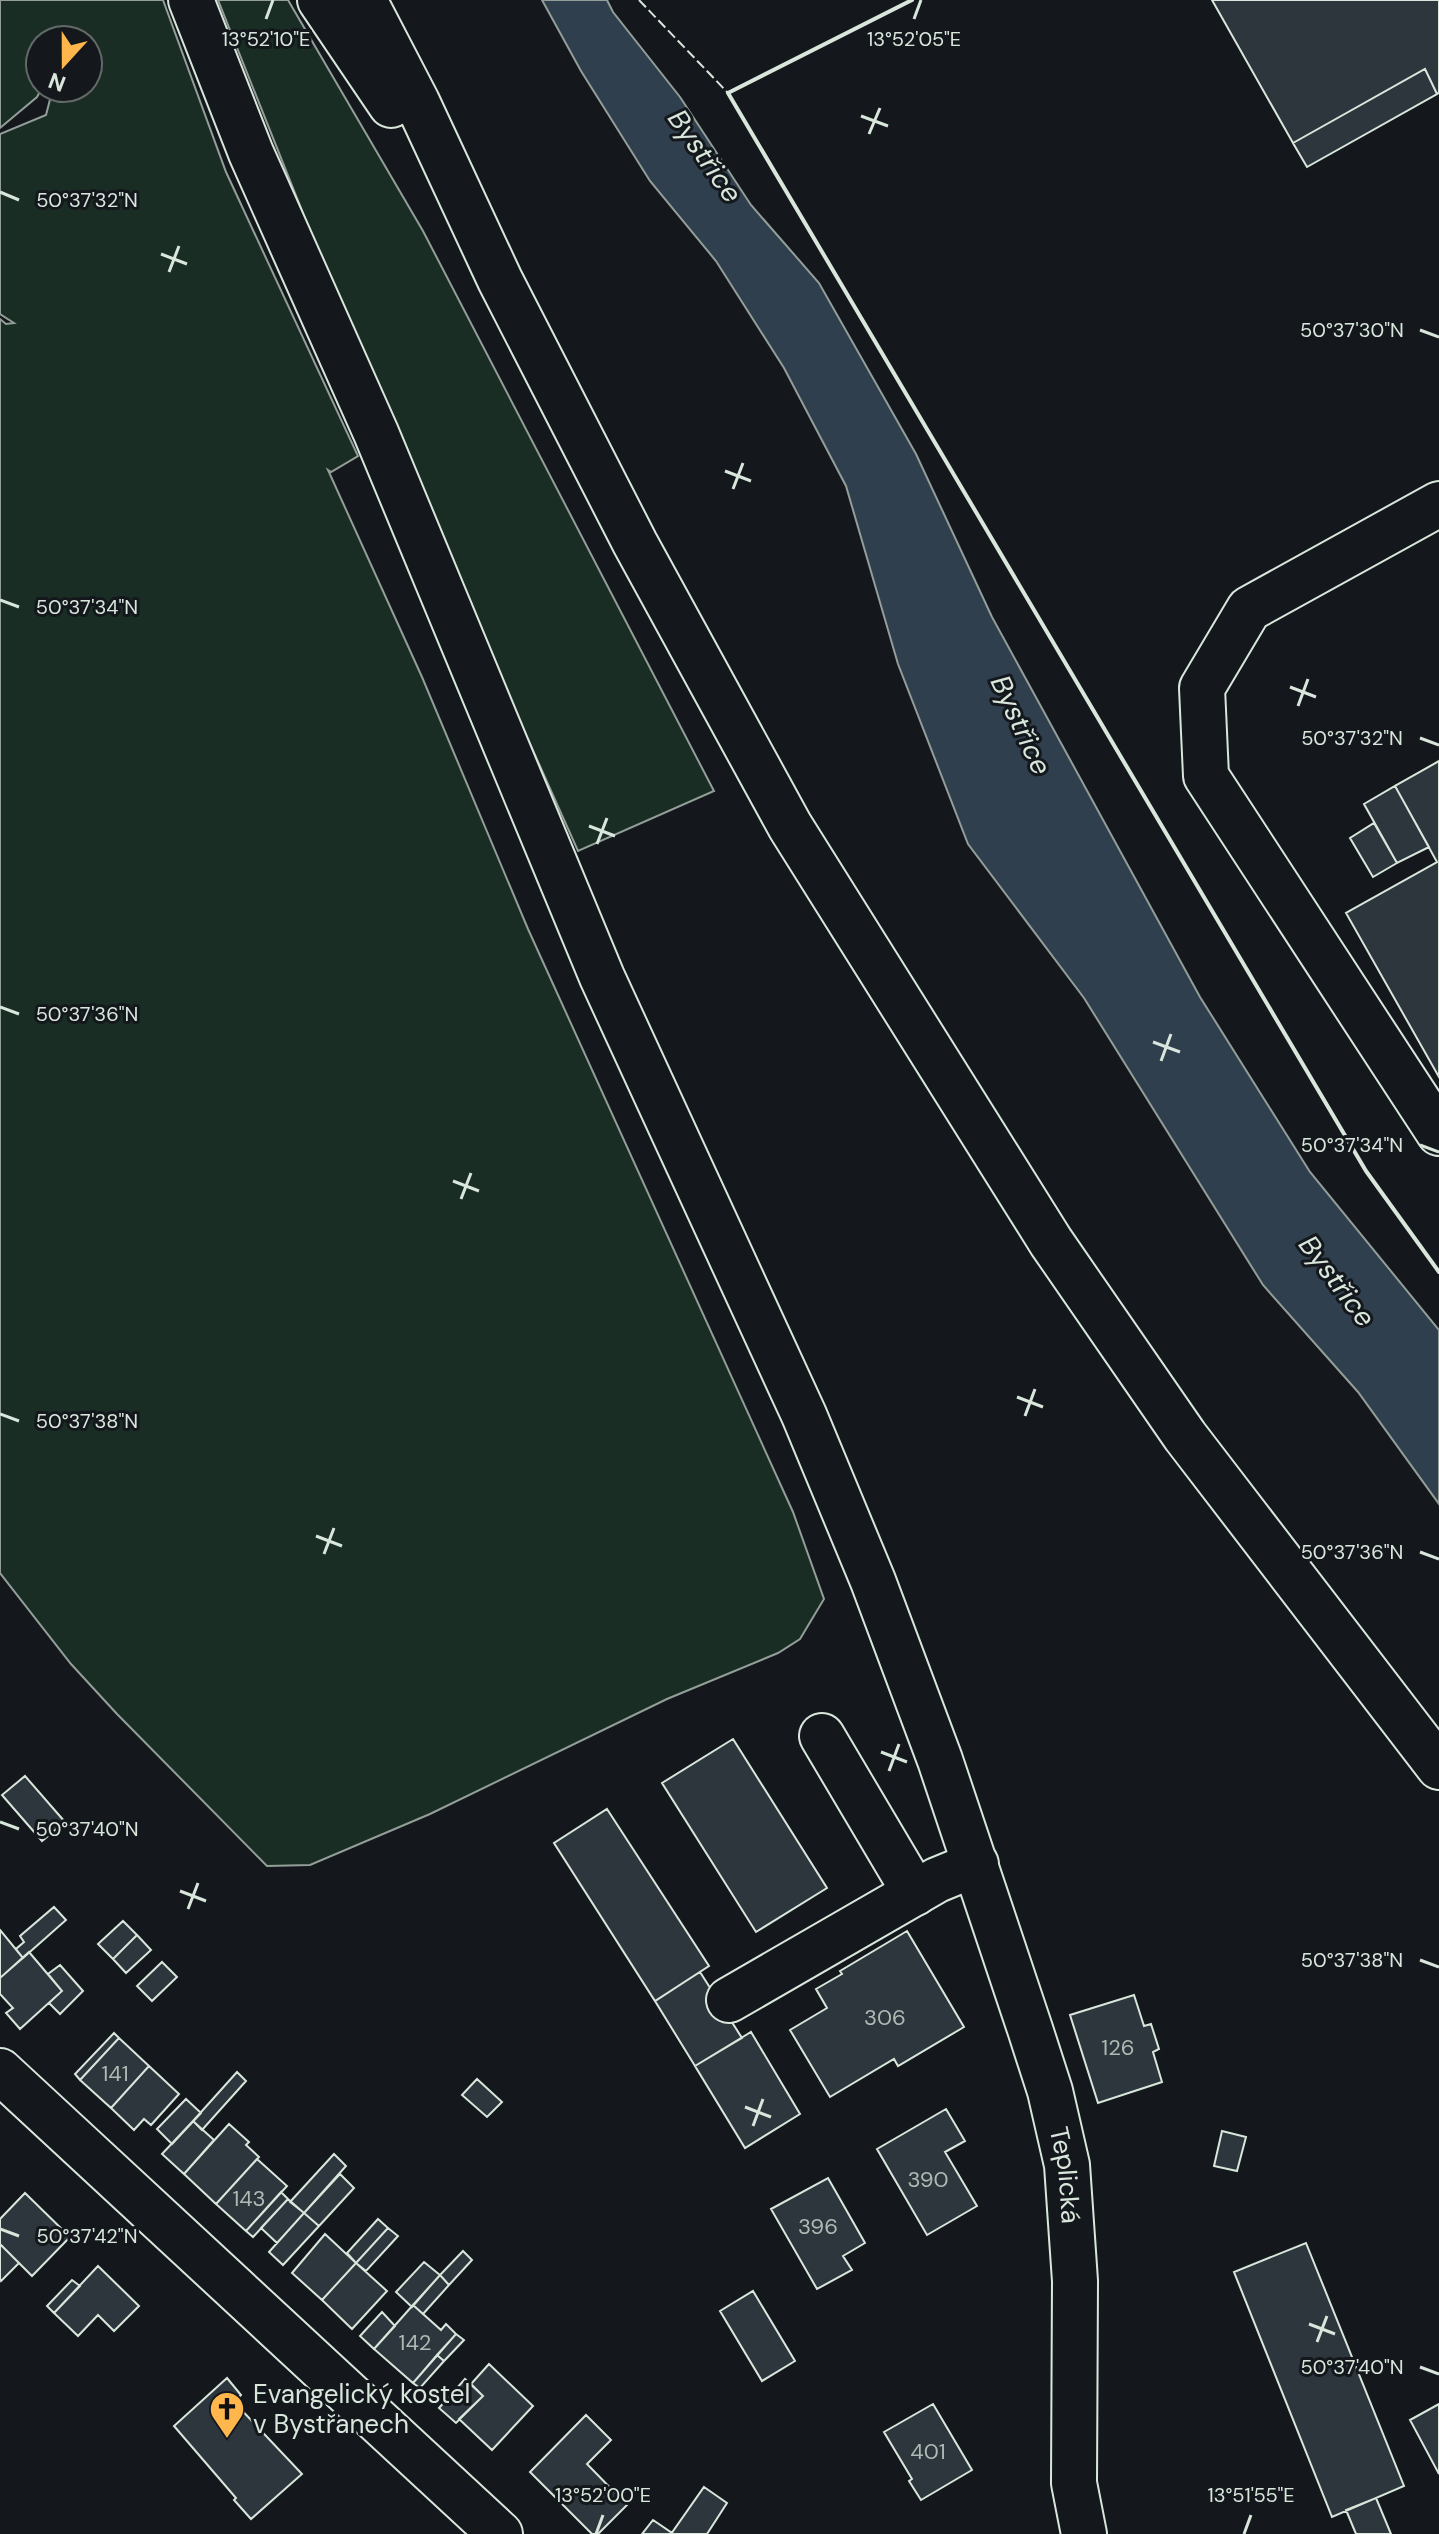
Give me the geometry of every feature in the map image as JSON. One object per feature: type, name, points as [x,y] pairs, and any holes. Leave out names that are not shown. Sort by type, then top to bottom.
[{"type":"street","name":"Teplická","points":[[191,0],[251,153],[376,433],[602,977],[804,1415],[873,1581],[970,1846],[1050,2091],[1067,2165],[1075,2297],[1074,2483],[1084,2534]]},
{"type":"street","points":[[320,0],[401,98]]},
{"type":"street","points":[[338,0],[401,98],[500,280],[635,543],[790,826],[915,1028],[1051,1242],[1185,1436],[1439,1767]]},
{"type":"street","points":[[364,0],[401,98]]},
{"type":"street","points":[[384,0],[401,98]]},
{"type":"street","points":[[1439,504],[1249,609],[1202,688],[1206,776],[1439,1133]]},
{"type":"street","points":[[822,1736],[915,1893]]},
{"type":"street","points":[[729,2000],[937,1880],[970,1846]]},
{"type":"street","points":[[0,2071],[484,2529]]},
{"type":"green space","points":[[0,0],[163,0],[226,172],[358,456],[331,472],[328,470],[422,677],[528,929],[793,1512],[824,1599],[800,1639],[778,1653],[667,1699],[430,1814],[310,1865],[267,1866],[71,1664],[0,1573],[0,319],[6,324],[14,323],[0,314],[0,134],[46,115],[49,104],[104,104],[104,24],[24,24],[24,104],[29,104],[0,128]]},
{"type":"green space","points":[[218,0],[288,0],[423,231],[714,791],[578,851],[437,536],[332,286]]},
{"type":"water","name":"Bystřice","points":[[542,0],[607,0],[613,12],[680,97],[751,205],[819,283],[916,454],[992,617],[1200,997],[1310,1172],[1439,1330],[1439,1504],[1358,1392],[1263,1285],[1084,998],[968,844],[898,664],[846,486],[784,368],[716,261],[650,181],[581,71]]},
{"type":"building","points":[[1212,0],[1439,0],[1439,93],[1425,69],[1293,143]]},
{"type":"building","points":[[1425,69],[1437,94],[1307,167],[1293,143]]},
{"type":"building","points":[[1439,761],[1439,1077],[1346,913],[1437,862],[1395,786]]},
{"type":"building","points":[[1395,786],[1429,847],[1397,863],[1364,804]]},
{"type":"building","points":[[1374,823],[1397,863],[1373,877],[1350,838]]},
{"type":"building","points":[[733,1739],[827,1888],[756,1932],[662,1783]]},
{"type":"building","points":[[25,1776],[65,1822],[42,1841],[2,1795]]},
{"type":"building","points":[[607,1809],[709,1966],[655,2001],[554,1843]]},
{"type":"building","points":[[54,1907],[66,1920],[23,1958],[16,1949],[24,1942],[20,1936]]},
{"type":"building","points":[[123,1921],[137,1935],[113,1959],[98,1944]]},
{"type":"building","points":[[0,1930],[23,1958],[0,1978]]},
{"type":"building","points":[[907,1931],[964,2027],[898,2066],[894,2059],[830,2097],[790,2030],[827,2008],[816,1989]]},
{"type":"building","points":[[137,1935],[151,1950],[126,1973],[113,1959]]},
{"type":"building","points":[[29,1952],[62,1991],[20,2029],[6,2013],[13,2008],[0,1994],[0,1978]]},
{"type":"building","points":[[162,1962],[177,1977],[152,2001],[137,1986]]},
{"type":"building","points":[[60,1965],[83,1991],[60,2014],[49,2003],[62,1991],[48,1974]]},
{"type":"building","points":[[700,1972],[742,2038],[695,2066],[655,2001]]},
{"type":"building","points":[[1134,1995],[1144,2026],[1151,2024],[1159,2049],[1153,2052],[1162,2082],[1098,2103],[1070,2015]]},
{"type":"building","points":[[751,2032],[800,2114],[745,2148],[695,2066]]},
{"type":"building","points":[[114,2033],[119,2038],[80,2080],[75,2074]]},
{"type":"building","points":[[119,2038],[149,2066],[111,2108],[80,2080]]},
{"type":"building","points":[[149,2066],[179,2094],[151,2125],[144,2119],[134,2130],[111,2108]]},
{"type":"building","points":[[237,2072],[246,2081],[202,2130],[193,2121]]},
{"type":"building","points":[[477,2079],[502,2102],[487,2117],[462,2095]]},
{"type":"building","points":[[186,2099],[201,2113],[172,2144],[157,2129]]},
{"type":"building","points":[[946,2109],[965,2141],[945,2152],[977,2206],[927,2235],[877,2149]]},
{"type":"building","points":[[193,2121],[214,2140],[184,2174],[162,2154]]},
{"type":"building","points":[[229,2124],[249,2142],[246,2145],[259,2157],[216,2204],[184,2174]]},
{"type":"building","points":[[1222,2131],[1246,2137],[1237,2171],[1214,2166]]},
{"type":"building","points":[[334,2154],[346,2166],[304,2213],[290,2202]]},
{"type":"building","points":[[257,2159],[287,2186],[246,2231],[216,2204]]},
{"type":"building","points":[[340,2174],[354,2188],[319,2226],[304,2213]]},
{"type":"building","points":[[828,2178],[865,2243],[843,2256],[852,2270],[817,2289],[771,2209]]},
{"type":"building","points":[[281,2192],[288,2199],[253,2237],[246,2231]]},
{"type":"building","points":[[25,2193],[70,2237],[32,2276],[0,2244],[0,2219]]},
{"type":"building","points":[[288,2199],[304,2213],[277,2243],[261,2228]]},
{"type":"building","points":[[304,2213],[319,2226],[283,2265],[269,2252]]},
{"type":"building","points":[[378,2219],[388,2228],[356,2263],[347,2253]]},
{"type":"building","points":[[388,2228],[398,2236],[366,2271],[356,2263]]},
{"type":"building","points":[[325,2234],[356,2263],[322,2300],[292,2273]]},
{"type":"building","points":[[1306,2243],[1404,2486],[1332,2517],[1234,2272]]},
{"type":"building","points":[[0,2244],[19,2263],[1,2281],[0,2279]]},
{"type":"building","points":[[463,2251],[472,2260],[449,2285],[440,2275]]},
{"type":"building","points":[[424,2262],[440,2275],[412,2307],[396,2292]]},
{"type":"building","points":[[356,2263],[387,2291],[352,2329],[322,2300]]},
{"type":"building","points":[[98,2266],[139,2306],[114,2331],[98,2315],[78,2336],[54,2313]]},
{"type":"building","points":[[440,2275],[449,2285],[423,2314],[413,2305]]},
{"type":"building","points":[[72,2280],[80,2286],[54,2313],[47,2306]]},
{"type":"building","points":[[753,2291],[795,2361],[762,2381],[720,2311]]},
{"type":"building","points":[[413,2305],[441,2330],[446,2324],[456,2334],[413,2383],[374,2349]]},
{"type":"building","points":[[382,2312],[395,2326],[374,2349],[360,2336]]},
{"type":"building","points":[[456,2334],[464,2340],[444,2361],[437,2355]]},
{"type":"building","points":[[437,2355],[444,2361],[420,2388],[413,2383]]},
{"type":"building","points":[[489,2364],[533,2406],[492,2450],[459,2419],[483,2396],[471,2384]]},
{"type":"building","name":"Evangelický kostel v Bystřanech","points":[[227,2378],[241,2395],[234,2402],[302,2474],[251,2519],[174,2426]]},
{"type":"building","points":[[465,2379],[483,2396],[456,2423],[439,2408]]},
{"type":"building","points":[[933,2404],[972,2470],[921,2500],[884,2432]]},
{"type":"building","points":[[1439,2404],[1439,2474],[1410,2420]]},
{"type":"building","points":[[586,2415],[611,2440],[587,2464],[627,2505],[598,2534],[592,2534],[530,2472]]},
{"type":"building","points":[[704,2487],[727,2503],[707,2534],[671,2534]]},
{"type":"building","points":[[1376,2498],[1391,2534],[1356,2534],[1346,2510]]},
{"type":"building","points":[[653,2520],[672,2533],[642,2534]]},
{"type":"fence","points":[[639,0],[728,93],[912,0]]},
{"type":"wall","points":[[912,0],[728,93],[1366,1171],[1439,1272]]},
{"type":"place","name":"Evangelický kostel v Bystřanech","points":[[227,2440]]}]
